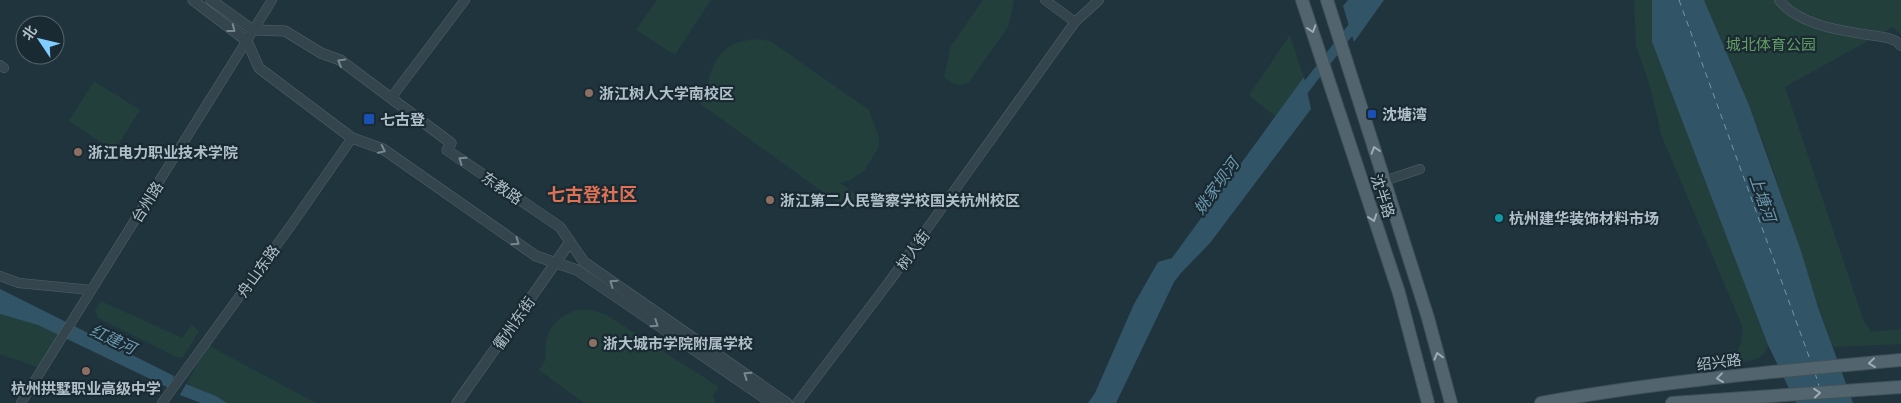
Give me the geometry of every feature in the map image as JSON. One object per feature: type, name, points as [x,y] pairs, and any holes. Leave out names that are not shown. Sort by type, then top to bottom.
[{"type":"main road","name":"沈半路","points":[[1302,0],[1399,293],[1428,403]]},
{"type":"main road","name":"沈半路","points":[[1327,0],[1428,318],[1450,403]]},
{"type":"main road","name":"绍兴路","points":[[1541,403],[1591,394],[1768,372],[1901,360]]},
{"type":"main road","points":[[1672,403],[1901,386]]},
{"type":"street","points":[[193,0],[247,41],[259,68],[352,138],[383,149],[536,256],[577,270],[772,403]]},
{"type":"street","points":[[211,0],[253,30]]},
{"type":"street","name":"台州路","points":[[21,403],[272,0]]},
{"type":"street","points":[[391,98],[465,0]]},
{"type":"street","points":[[1045,0],[1075,22]]},
{"type":"street","name":"树人街","points":[[797,403],[889,282],[1075,22],[1099,0]]},
{"type":"street","points":[[1779,0],[1783,5],[1803,18],[1827,27],[1888,38],[1896,41],[1901,46]]},
{"type":"street","name":"东教路","points":[[253,30],[285,31],[321,53],[340,60],[451,143],[446,150],[560,227],[584,262],[787,403]]},
{"type":"street","name":"舟山东路","points":[[162,403],[352,138]]},
{"type":"street","points":[[1384,181],[1420,169]]},
{"type":"street","name":"衢州东街","points":[[457,403],[570,242]]},
{"type":"street","points":[[0,276],[19,283],[91,290]]},
{"type":"green space","points":[[657,0],[711,0],[675,55],[636,30]]},
{"type":"green space","points":[[983,0],[1014,0],[1008,27],[969,82],[962,85],[950,82],[944,77],[951,46]]},
{"type":"green space","points":[[1634,0],[1652,0],[1652,42],[1768,345],[1761,356],[1754,360],[1740,362],[1736,354],[1741,343],[1743,328],[1662,137],[1649,83],[1636,46]]},
{"type":"green space","name":"城北体育公园","points":[[1704,0],[1901,0],[1901,35],[1893,27],[1785,87],[1863,319],[1871,332],[1901,329],[1901,344],[1833,347],[1761,135]]},
{"type":"green space","points":[[1290,35],[1304,78],[1276,117],[1249,95]]},
{"type":"green space","points":[[758,39],[770,41],[869,110],[879,137],[879,147],[864,171],[850,180],[840,183],[858,196],[848,210],[695,100],[702,89],[707,92],[713,66],[725,50],[736,43]]},
{"type":"green space","points":[[94,81],[140,110],[114,151],[69,121]]},
{"type":"green space","points":[[101,301],[182,338],[192,325],[199,331],[183,357],[179,358],[98,318],[95,310]]},
{"type":"green space","name":"浙大城市学院附属学校","points":[[576,310],[591,310],[605,314],[719,387],[713,396],[716,403],[584,403],[539,370],[546,359],[546,342],[551,328],[560,318]]},
{"type":"green space","points":[[0,314],[38,325],[62,336],[42,369],[0,354]]},
{"type":"green space","points":[[207,344],[316,403],[227,403],[216,396],[187,384]]},
{"type":"water","points":[[1348,0],[1384,0],[1354,42],[1343,6]]},
{"type":"water","name":"上塘河","points":[[1652,0],[1704,0],[1749,105],[1853,403],[1796,403],[1768,345],[1652,42]]},
{"type":"water","points":[[1304,77],[1311,109],[1210,243],[1174,282],[1116,403],[1088,403],[1095,393],[1134,304],[1158,262],[1172,258]]},
{"type":"water","points":[[0,289],[174,376],[169,388],[38,325],[0,314]]},
{"type":"water","points":[[186,384],[216,396],[227,403],[201,403],[180,395]]},
{"type":"waterway","name":"姚家坝河","points":[[1299,96],[1374,0]]},
{"type":"ferry route","points":[[1679,0],[1811,362]]},
{"type":"ferry route","points":[[1815,373],[1819,386]]},
{"type":"place","name":"浙江树人大学南校区","points":[[589,93]]},
{"type":"place","name":"沈塘湾","points":[[1372,114]]},
{"type":"place","name":"七古登","points":[[369,119]]},
{"type":"place","name":"浙江电力职业技术学院","points":[[78,152]]},
{"type":"place","name":"浙江第二人民警察学校国关杭州校区","points":[[770,200]]},
{"type":"place","name":"杭州建华装饰材料市场","points":[[1499,218]]},
{"type":"place","name":"浙大城市学院附属学校","points":[[593,343]]},
{"type":"place","name":"杭州拱墅职业高级中学","points":[[86,371]]},
{"type":"district","name":"七古登社区","points":[[592,194]]},
{"type":"water label","name":"红建河","points":[[113,339]]}]
